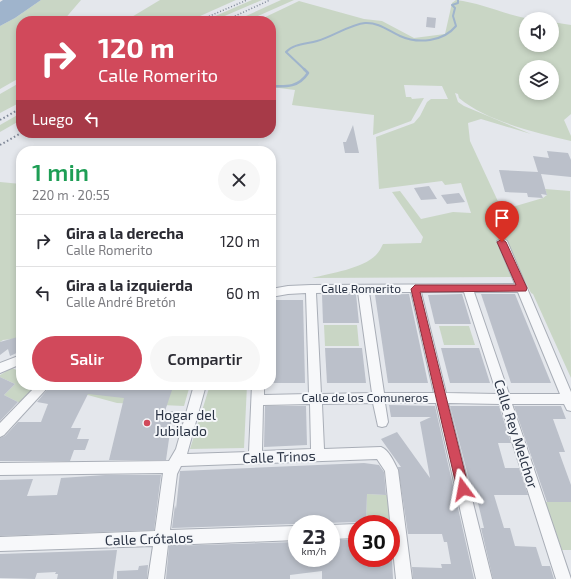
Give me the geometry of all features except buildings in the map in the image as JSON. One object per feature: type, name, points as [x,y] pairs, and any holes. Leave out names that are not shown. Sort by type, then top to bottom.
[{"type":"street","points":[[502,242],[570,403]]},
{"type":"street","points":[[363,288],[382,422]]},
{"type":"street","name":"Calle Romerito","points":[[276,292],[311,289],[363,288],[522,288]]},
{"type":"street","points":[[311,289],[318,456]]},
{"type":"street","points":[[415,289],[484,579]]},
{"type":"street","name":"Calle Rey Melchor","points":[[468,289],[564,579]]},
{"type":"street","points":[[0,368],[16,360]]},
{"type":"street","points":[[0,431],[39,390]]},
{"type":"street","points":[[156,579],[170,473],[182,450],[199,390]]},
{"type":"street","points":[[255,458],[258,390]]},
{"type":"street","name":"Calle de los Comuneros","points":[[257,400],[315,398],[505,398],[570,403]]},
{"type":"street","name":"Calle Trinos","points":[[0,469],[175,464],[255,458],[381,453],[391,470],[404,579]]},
{"type":"street","name":"Calle Crótalos","points":[[0,544],[288,533]]},
{"type":"green space","points":[[41,0],[81,0],[67,16],[18,16]]},
{"type":"green space","points":[[160,0],[236,0],[200,16],[133,16]]},
{"type":"green space","points":[[252,0],[262,0],[225,16],[215,16]]},
{"type":"green space","points":[[281,0],[294,0],[258,16],[246,16]]},
{"type":"green space","points":[[456,0],[484,6],[519,16],[519,52],[559,52],[559,23],[571,25],[571,114],[564,120],[571,136],[571,141],[527,130],[498,120],[471,106],[459,98],[458,94],[455,93],[458,102],[464,106],[531,134],[481,119],[468,123],[470,141],[502,210],[543,198],[547,195],[545,189],[570,191],[571,378],[533,294],[531,293],[523,277],[312,278],[346,270],[363,264],[376,255],[383,244],[421,243],[423,237],[392,192],[400,191],[421,219],[453,212],[471,213],[461,183],[445,185],[442,181],[379,189],[376,137],[414,123],[420,116],[427,102],[431,99],[448,99],[442,86],[404,85],[406,97],[411,97],[412,99],[424,98],[411,121],[373,135],[374,115],[292,105],[295,90],[276,88],[276,16],[268,16],[299,1],[364,19],[382,21],[414,38],[445,34],[452,3]]},
{"type":"green space","points":[[16,17],[16,80],[0,89],[0,26]]},
{"type":"green space","points":[[16,85],[16,105],[0,113],[0,94]]},
{"type":"green space","points":[[16,116],[16,123],[0,132],[0,125]]},
{"type":"green space","points":[[0,182],[16,184],[16,339],[3,340],[0,342]]},
{"type":"green space","points":[[324,325],[357,325],[359,346],[325,346]]},
{"type":"green space","points":[[439,326],[469,326],[475,345],[444,345]]},
{"type":"green space","points":[[12,368],[16,370],[16,390],[32,390],[20,403],[4,395],[15,384],[0,377],[0,375]]},
{"type":"green space","points":[[86,390],[189,390],[184,406],[117,403],[84,394]]},
{"type":"green space","points":[[208,390],[247,390],[244,448],[190,449]]},
{"type":"green space","points":[[367,494],[388,495],[389,515],[366,515]]},
{"type":"green space","points":[[545,502],[571,502],[571,550],[562,550]]},
{"type":"water","points":[[3,0],[41,0],[15,18],[0,26],[0,2]]},
{"type":"waterway","points":[[305,70],[286,52],[292,47],[317,41],[348,28],[365,23],[383,27],[407,39],[422,41],[430,40],[444,35],[456,26],[453,16],[455,8],[452,5],[458,3],[458,0]]},
{"type":"waterway","points":[[276,86],[297,84],[308,73],[305,70]]},
{"type":"railway","points":[[210,16],[247,0]]},
{"type":"railway","points":[[235,16],[270,0]]},
{"type":"railway","points":[[0,120],[16,111]]},
{"type":"railway","points":[[0,145],[16,136]]},
{"type":"place","name":"Hogar del Jubilado","points":[[147,423]]},
{"type":"route","points":[[463,489],[415,289],[522,288],[502,242]]}]
